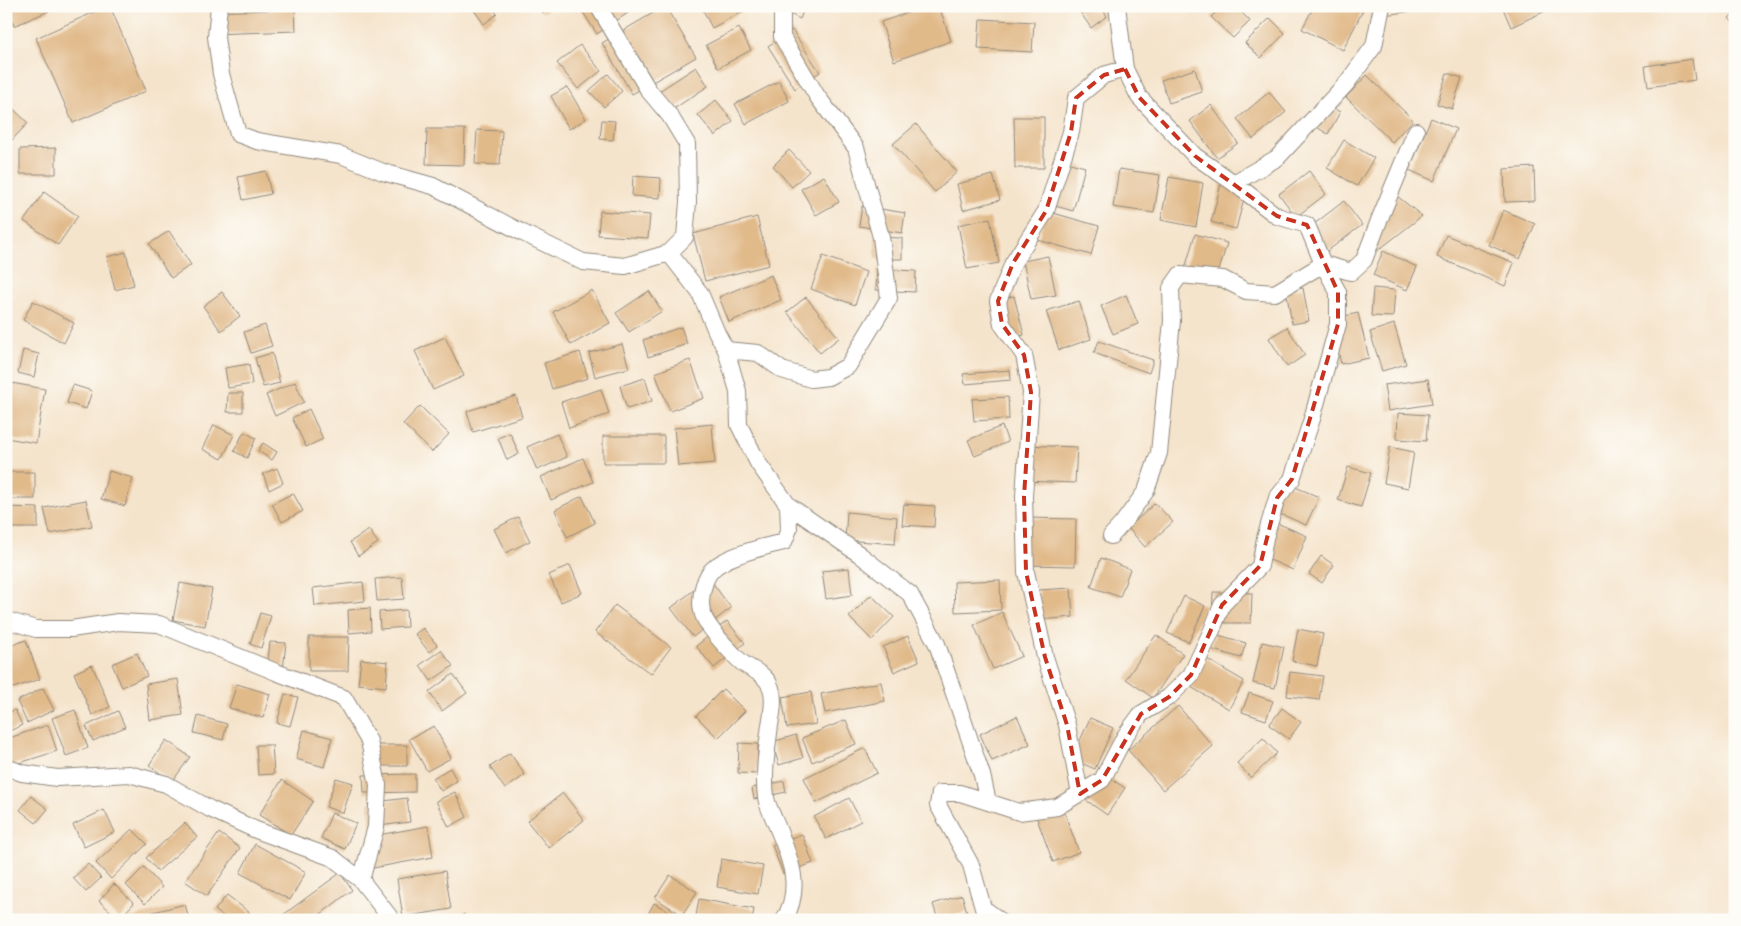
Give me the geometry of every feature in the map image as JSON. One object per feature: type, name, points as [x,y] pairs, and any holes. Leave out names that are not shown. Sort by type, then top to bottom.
[{"type":"street","points":[[219,6],[216,37],[221,74],[238,134],[256,141],[341,155],[382,172],[432,186],[524,234],[583,262],[626,266],[669,253],[686,237],[688,202],[687,144],[670,116],[649,91],[598,6]]},
{"type":"street","points":[[726,350],[758,353],[782,370],[811,378],[828,378],[848,366],[889,298],[881,237],[856,148],[817,96],[782,37],[782,6]]},
{"type":"street","points":[[999,920],[984,908],[971,865],[938,805],[940,793],[960,792],[1019,812],[1057,808],[1102,780],[1125,736],[1142,714],[1169,697],[1191,675],[1222,605],[1260,566],[1265,538],[1277,498],[1292,479],[1312,419],[1338,324],[1338,292],[1323,264],[1307,225],[1277,216],[1196,156],[1139,97],[1125,69],[1117,6]]},
{"type":"street","points":[[1234,184],[1277,158],[1346,84],[1374,46],[1382,6]]},
{"type":"street","points":[[1080,794],[1067,725],[1045,657],[1026,572],[1024,496],[1031,392],[1024,355],[1002,324],[998,301],[1013,263],[1046,211],[1070,132],[1076,98],[1104,75],[1125,69]]},
{"type":"street","points":[[1111,536],[1146,491],[1160,453],[1172,321],[1171,288],[1180,275],[1223,279],[1246,291],[1275,293],[1323,264],[1351,272],[1364,260],[1416,131]]},
{"type":"street","points":[[669,253],[700,293],[716,333],[726,350],[738,391],[739,425],[758,463],[788,505],[859,554],[910,594],[937,644],[982,774],[988,802]]},
{"type":"street","points":[[784,920],[793,898],[794,875],[789,855],[767,800],[765,781],[773,703],[772,689],[766,678],[739,661],[706,622],[702,611],[702,596],[712,569],[725,561],[784,542],[789,529],[788,505]]},
{"type":"street","points":[[6,620],[36,629],[71,629],[118,622],[159,624],[344,698],[370,741],[378,784],[376,827],[361,880]]},
{"type":"street","points":[[6,767],[22,773],[56,778],[129,774],[166,784],[210,809],[241,823],[333,858],[361,880],[392,920]]},
{"type":"highlighted area","points":[[1125,69],[1139,97],[1195,156],[1277,216],[1307,225],[1338,292],[1338,324],[1292,479],[1277,498],[1260,566],[1222,605],[1191,675],[1169,697],[1141,714],[1102,780],[1080,794],[1067,725],[1045,657],[1026,572],[1024,496],[1031,392],[1024,355],[1002,324],[998,301],[1013,263],[1046,211],[1071,132],[1076,98],[1104,75]]},
{"type":"building","points":[[6,6],[47,6],[49,11],[14,26]]},
{"type":"building","points":[[110,6],[146,91],[73,123],[36,38]]},
{"type":"building","points":[[471,6],[491,6],[497,14],[484,24]]},
{"type":"building","points":[[538,6],[551,6],[543,13]]},
{"type":"building","points":[[579,6],[638,6],[597,34]]},
{"type":"building","points":[[665,6],[696,57],[632,94],[602,43]]},
{"type":"building","points":[[701,6],[740,6],[743,11],[712,28]]},
{"type":"building","points":[[786,6],[805,6],[800,19],[784,11]]},
{"type":"building","points":[[927,6],[939,6],[951,41],[894,61],[881,22]]},
{"type":"building","points":[[1076,6],[1100,6],[1107,16],[1091,28]]},
{"type":"building","points":[[1222,6],[1235,6],[1250,21],[1233,38],[1211,17]]},
{"type":"building","points":[[1314,6],[1365,6],[1343,50],[1302,29]]},
{"type":"building","points":[[1382,6],[1421,6],[1422,10],[1383,15]]},
{"type":"building","points":[[1502,6],[1556,6],[1511,27]]},
{"type":"building","points":[[295,9],[296,31],[212,34],[211,12]]},
{"type":"building","points":[[1735,13],[1735,25],[1729,18]]},
{"type":"building","points":[[1270,18],[1285,33],[1261,58],[1245,43]]},
{"type":"building","points":[[980,19],[1034,22],[1032,52],[978,49]]},
{"type":"building","points":[[739,28],[751,50],[718,68],[706,45]]},
{"type":"building","points":[[792,30],[820,72],[795,89],[768,46]]},
{"type":"building","points":[[580,45],[601,71],[578,89],[557,63]]},
{"type":"building","points":[[1692,59],[1695,80],[1648,87],[1645,66]]},
{"type":"building","points":[[696,67],[708,86],[660,118],[647,99]]},
{"type":"building","points":[[1195,69],[1202,92],[1169,103],[1161,80]]},
{"type":"building","points":[[1447,73],[1462,78],[1452,109],[1437,104]]},
{"type":"building","points":[[608,74],[622,91],[604,107],[589,91]]},
{"type":"building","points":[[1367,75],[1413,120],[1392,142],[1346,97]]},
{"type":"building","points":[[779,81],[789,101],[746,124],[735,104]]},
{"type":"building","points":[[567,87],[586,119],[569,129],[551,96]]},
{"type":"building","points":[[1269,92],[1286,112],[1253,139],[1237,119]]},
{"type":"building","points":[[716,100],[733,121],[715,136],[698,115]]},
{"type":"building","points":[[6,102],[28,123],[11,141],[6,137]]},
{"type":"building","points":[[1323,102],[1340,112],[1328,134],[1310,123]]},
{"type":"building","points":[[1211,105],[1238,143],[1217,158],[1190,121]]},
{"type":"building","points":[[1014,117],[1044,117],[1044,168],[1015,168]]},
{"type":"building","points":[[1431,118],[1456,129],[1434,181],[1409,170]]},
{"type":"building","points":[[602,120],[615,121],[613,140],[600,139]]},
{"type":"building","points":[[916,124],[957,172],[935,192],[893,144]]},
{"type":"building","points":[[427,129],[465,129],[464,165],[426,164]]},
{"type":"building","points":[[477,130],[502,131],[500,165],[475,164]]},
{"type":"building","points":[[1344,140],[1374,158],[1357,186],[1327,168]]},
{"type":"building","points":[[56,148],[56,174],[20,174],[20,149]]},
{"type":"building","points":[[789,150],[809,171],[792,187],[773,166]]},
{"type":"building","points":[[1063,161],[1085,167],[1073,211],[1052,205]]},
{"type":"building","points":[[1534,167],[1535,201],[1505,202],[1504,169]]},
{"type":"building","points":[[1119,169],[1160,175],[1154,213],[1113,207]]},
{"type":"building","points":[[266,171],[271,194],[243,200],[238,177]]},
{"type":"building","points":[[1309,171],[1326,194],[1296,217],[1279,194]]},
{"type":"building","points":[[993,175],[1000,200],[963,210],[957,184]]},
{"type":"building","points":[[633,176],[661,178],[660,198],[632,196]]},
{"type":"building","points":[[824,176],[839,202],[816,215],[801,189]]},
{"type":"building","points":[[1169,177],[1203,183],[1196,227],[1161,220]]},
{"type":"building","points":[[1221,184],[1246,191],[1236,229],[1211,222]]},
{"type":"building","points":[[44,192],[78,216],[58,245],[24,221]]},
{"type":"building","points":[[1397,196],[1422,216],[1376,252],[1374,248]]},
{"type":"building","points":[[1344,201],[1362,225],[1326,252],[1309,228]]},
{"type":"building","points":[[862,206],[905,213],[902,233],[859,226]]},
{"type":"building","points":[[1503,210],[1535,224],[1520,259],[1489,245]]},
{"type":"building","points":[[600,211],[650,215],[648,238],[598,235]]},
{"type":"building","points":[[1046,211],[1099,226],[1091,255],[1038,240]]},
{"type":"building","points":[[757,217],[769,265],[705,281],[693,234]]},
{"type":"building","points":[[990,218],[999,263],[967,269],[958,225]]},
{"type":"building","points":[[169,231],[191,265],[171,278],[149,244]]},
{"type":"building","points":[[1195,234],[1227,243],[1217,278],[1185,269]]},
{"type":"building","points":[[1446,235],[1514,263],[1505,286],[1437,257]]},
{"type":"building","points":[[875,237],[902,238],[902,259],[875,259]]},
{"type":"building","points":[[1383,251],[1417,267],[1407,290],[1373,275]]},
{"type":"building","points":[[126,252],[134,285],[115,290],[107,257]]},
{"type":"building","points":[[823,256],[866,272],[855,305],[811,289]]},
{"type":"building","points":[[1048,256],[1056,295],[1031,299],[1023,261]]},
{"type":"building","points":[[877,269],[916,271],[915,292],[876,290]]},
{"type":"building","points":[[771,275],[781,300],[729,322],[719,297]]},
{"type":"building","points":[[1303,288],[1309,321],[1292,324],[1286,290]]},
{"type":"building","points":[[1373,288],[1395,290],[1393,317],[1371,316]]},
{"type":"building","points":[[592,290],[610,323],[571,345],[553,312]]},
{"type":"building","points":[[649,291],[662,311],[629,332],[616,313]]},
{"type":"building","points":[[222,292],[240,316],[221,331],[203,306]]},
{"type":"building","points":[[1126,295],[1138,324],[1113,334],[1101,306]]},
{"type":"building","points":[[1014,296],[1024,335],[1004,340],[995,300]]},
{"type":"building","points":[[806,297],[839,338],[820,353],[787,312]]},
{"type":"building","points":[[33,301],[74,323],[64,343],[23,320]]},
{"type":"building","points":[[1079,301],[1091,339],[1059,350],[1046,311]]},
{"type":"building","points":[[1358,313],[1369,358],[1341,364],[1331,319]]},
{"type":"building","points":[[1394,324],[1406,364],[1382,371],[1370,332]]},
{"type":"building","points":[[265,325],[272,346],[251,353],[244,332]]},
{"type":"building","points":[[681,327],[687,344],[648,357],[643,340]]},
{"type":"building","points":[[1287,327],[1305,355],[1287,367],[1269,338]]},
{"type":"building","points":[[445,337],[464,376],[433,390],[415,351]]},
{"type":"building","points":[[1099,341],[1153,360],[1149,373],[1094,353]]},
{"type":"building","points":[[622,344],[629,368],[595,377],[589,353]]},
{"type":"building","points":[[23,350],[39,354],[34,377],[18,373]]},
{"type":"building","points":[[580,352],[588,378],[552,389],[544,363]]},
{"type":"building","points":[[272,353],[280,383],[263,387],[255,358]]},
{"type":"building","points":[[690,360],[704,398],[670,411],[655,373]]},
{"type":"building","points":[[249,364],[252,384],[228,388],[225,368]]},
{"type":"building","points":[[1010,370],[1011,380],[965,384],[963,374]]},
{"type":"building","points":[[645,378],[652,401],[627,409],[620,386]]},
{"type":"building","points":[[1428,379],[1432,404],[1388,411],[1384,385]]},
{"type":"building","points":[[6,382],[45,389],[36,443],[6,438]]},
{"type":"building","points":[[295,382],[304,402],[275,416],[266,395]]},
{"type":"building","points":[[73,385],[92,391],[86,409],[67,403]]},
{"type":"building","points":[[601,389],[609,414],[569,428],[561,402]]},
{"type":"building","points":[[228,393],[243,393],[243,412],[227,412]]},
{"type":"building","points":[[516,396],[522,417],[473,432],[467,411]]},
{"type":"building","points":[[1008,397],[1009,419],[974,421],[972,399]]},
{"type":"building","points":[[420,406],[449,434],[432,452],[403,424]]},
{"type":"building","points":[[309,409],[323,439],[306,447],[292,418]]},
{"type":"building","points":[[1398,413],[1428,415],[1426,441],[1397,439]]},
{"type":"building","points":[[712,424],[715,463],[678,466],[674,428]]},
{"type":"building","points":[[214,425],[234,435],[222,459],[202,449]]},
{"type":"building","points":[[1002,426],[1008,442],[975,456],[968,440]]},
{"type":"building","points":[[244,432],[256,438],[247,458],[234,451]]},
{"type":"building","points":[[510,433],[519,454],[507,460],[498,438]]},
{"type":"building","points":[[557,434],[567,457],[537,470],[527,447]]},
{"type":"building","points":[[603,436],[664,436],[664,463],[603,463]]},
{"type":"building","points":[[263,443],[277,452],[272,460],[258,451]]},
{"type":"building","points":[[1023,445],[1077,447],[1075,483],[1022,481]]},
{"type":"building","points":[[1390,447],[1414,452],[1408,488],[1384,483]]},
{"type":"building","points":[[583,458],[593,482],[551,500],[541,477]]},
{"type":"building","points":[[1348,467],[1371,473],[1361,507],[1338,500]]},
{"type":"building","points":[[277,468],[283,483],[269,490],[263,474]]},
{"type":"building","points":[[109,471],[133,478],[125,506],[101,499]]},
{"type":"building","points":[[6,472],[35,472],[35,499],[6,499]]},
{"type":"building","points":[[1281,481],[1319,497],[1306,525],[1269,509]]},
{"type":"building","points":[[293,493],[303,511],[282,522],[272,504]]},
{"type":"building","points":[[582,496],[595,523],[567,537],[555,510]]},
{"type":"building","points":[[86,500],[92,526],[50,534],[44,508]]},
{"type":"building","points":[[1155,503],[1173,522],[1145,547],[1128,528]]},
{"type":"building","points":[[904,504],[935,506],[934,527],[902,525]]},
{"type":"building","points":[[6,507],[38,508],[38,528],[6,528]]},
{"type":"building","points":[[847,512],[897,517],[895,544],[845,540]]},
{"type":"building","points":[[518,517],[530,541],[506,553],[494,529]]},
{"type":"building","points":[[1027,518],[1076,519],[1075,566],[1026,565]]},
{"type":"building","points":[[1270,520],[1307,536],[1293,570],[1256,554]]},
{"type":"building","points":[[369,530],[378,543],[358,556],[350,542]]},
{"type":"building","points":[[1321,556],[1334,565],[1322,583],[1309,574]]},
{"type":"building","points":[[1101,558],[1130,569],[1120,597],[1091,587]]},
{"type":"building","points":[[570,565],[582,593],[561,602],[549,575]]},
{"type":"building","points":[[849,568],[852,595],[826,599],[822,571]]},
{"type":"building","points":[[402,577],[404,599],[377,601],[375,579]]},
{"type":"building","points":[[709,578],[731,608],[693,637],[671,608]]},
{"type":"building","points":[[1000,580],[1001,610],[955,612],[954,582]]},
{"type":"building","points":[[363,582],[365,601],[315,606],[313,588]]},
{"type":"building","points":[[180,583],[212,589],[205,626],[173,620]]},
{"type":"building","points":[[1071,588],[1073,617],[1041,620],[1039,590]]},
{"type":"building","points":[[1213,592],[1252,593],[1251,623],[1212,623]]},
{"type":"building","points":[[871,595],[894,617],[872,640],[849,617]]},
{"type":"building","points":[[1184,596],[1205,606],[1189,642],[1167,633]]},
{"type":"building","points":[[615,605],[671,647],[651,674],[595,632]]},
{"type":"building","points":[[370,608],[371,631],[349,633],[348,610]]},
{"type":"building","points":[[406,610],[407,627],[380,629],[379,612]]},
{"type":"building","points":[[1002,612],[1022,656],[993,669],[974,625]]},
{"type":"building","points":[[260,613],[271,616],[261,648],[250,644]]},
{"type":"building","points":[[727,621],[745,643],[714,668],[696,646]]},
{"type":"building","points":[[423,628],[437,645],[429,652],[415,634]]},
{"type":"building","points":[[1298,629],[1323,634],[1317,666],[1292,661]]},
{"type":"building","points":[[1215,634],[1246,643],[1241,658],[1210,649]]},
{"type":"building","points":[[1156,635],[1183,654],[1153,698],[1126,679]]},
{"type":"building","points":[[908,636],[919,661],[894,672],[883,647]]},
{"type":"building","points":[[309,637],[349,637],[348,671],[309,671]]},
{"type":"building","points":[[26,640],[40,679],[13,688],[6,666],[6,647]]},
{"type":"building","points":[[270,642],[286,643],[283,670],[267,669]]},
{"type":"building","points":[[1262,642],[1284,647],[1275,688],[1253,683]]},
{"type":"building","points":[[441,650],[453,666],[431,681],[420,665]]},
{"type":"building","points":[[137,653],[147,676],[122,687],[112,664]]},
{"type":"building","points":[[1205,658],[1244,681],[1229,709],[1189,686]]},
{"type":"building","points":[[361,659],[388,662],[386,687],[358,684]]},
{"type":"building","points":[[92,665],[110,707],[92,715],[74,673]]},
{"type":"building","points":[[1290,672],[1323,676],[1319,700],[1287,696]]},
{"type":"building","points":[[453,674],[467,693],[442,711],[429,692]]},
{"type":"building","points":[[178,679],[183,715],[150,720],[146,684]]},
{"type":"building","points":[[881,682],[885,701],[825,713],[821,694]]},
{"type":"building","points":[[237,684],[270,694],[263,718],[229,708]]},
{"type":"building","points":[[43,688],[54,710],[27,723],[17,701]]},
{"type":"building","points":[[723,689],[745,711],[718,738],[696,716]]},
{"type":"building","points":[[811,692],[816,724],[787,728],[782,697]]},
{"type":"building","points":[[1249,693],[1273,701],[1266,720],[1242,712]]},
{"type":"building","points":[[285,694],[298,697],[290,726],[277,723]]},
{"type":"building","points":[[1178,706],[1213,746],[1163,790],[1128,750]]},
{"type":"building","points":[[1282,708],[1301,722],[1289,739],[1269,725]]},
{"type":"building","points":[[15,710],[22,725],[6,733],[6,714]]},
{"type":"building","points":[[75,710],[88,748],[66,756],[52,718]]},
{"type":"building","points":[[118,711],[125,727],[93,741],[86,726]]},
{"type":"building","points":[[198,716],[227,724],[223,740],[194,733]]},
{"type":"building","points":[[1017,716],[1030,744],[992,761],[980,734]]},
{"type":"building","points":[[1090,718],[1113,728],[1095,769],[1072,759]]},
{"type":"building","points":[[846,720],[856,744],[812,762],[802,738]]},
{"type":"building","points":[[48,725],[57,751],[10,766],[6,755],[6,739]]},
{"type":"building","points":[[434,726],[451,758],[427,771],[409,739]]},
{"type":"building","points":[[304,730],[332,738],[324,767],[296,759]]},
{"type":"building","points":[[796,735],[803,758],[779,765],[772,742]]},
{"type":"building","points":[[1263,738],[1277,753],[1251,778],[1237,763]]},
{"type":"building","points":[[166,740],[190,757],[172,782],[149,765]]},
{"type":"building","points":[[739,743],[758,744],[757,774],[738,773]]},
{"type":"building","points":[[256,745],[272,745],[274,774],[258,775]]},
{"type":"building","points":[[371,745],[407,745],[407,766],[371,766]]},
{"type":"building","points":[[865,748],[877,773],[816,803],[804,778]]},
{"type":"building","points":[[510,753],[525,775],[505,789],[490,767]]},
{"type":"building","points":[[450,768],[457,781],[441,791],[433,778]]},
{"type":"building","points":[[1101,772],[1125,788],[1107,815],[1083,798]]},
{"type":"building","points":[[415,774],[415,792],[364,793],[363,775]]},
{"type":"building","points":[[336,778],[353,783],[343,813],[326,807]]},
{"type":"building","points":[[282,780],[313,801],[291,835],[259,815]]},
{"type":"building","points":[[784,781],[786,792],[754,799],[752,788]]},
{"type":"building","points":[[455,792],[467,817],[449,827],[436,801]]},
{"type":"building","points":[[563,793],[584,820],[549,848],[527,821]]},
{"type":"building","points":[[31,796],[48,809],[36,823],[20,810]]},
{"type":"building","points":[[407,798],[410,822],[371,827],[368,803]]},
{"type":"building","points":[[849,798],[861,821],[826,839],[814,817]]},
{"type":"building","points":[[1062,806],[1079,852],[1053,862],[1036,816]]},
{"type":"building","points":[[104,810],[115,832],[84,847],[73,825]]},
{"type":"building","points":[[332,813],[356,823],[345,849],[321,838]]},
{"type":"building","points":[[185,823],[197,837],[158,871],[146,858]]},
{"type":"building","points":[[428,826],[433,857],[373,868],[367,837]]},
{"type":"building","points":[[132,829],[147,844],[111,879],[96,863]]},
{"type":"building","points":[[219,833],[240,848],[207,896],[185,881]]},
{"type":"building","points":[[802,834],[813,863],[783,874],[772,845]]},
{"type":"building","points":[[255,844],[306,872],[290,900],[240,873]]},
{"type":"building","points":[[721,859],[763,866],[758,894],[717,887]]},
{"type":"building","points":[[88,864],[101,878],[86,892],[73,878]]},
{"type":"building","points":[[144,867],[162,887],[145,904],[126,885]]},
{"type":"building","points":[[445,871],[451,909],[403,917],[397,879]]},
{"type":"building","points":[[340,873],[352,890],[313,920],[286,920],[283,915]]},
{"type":"building","points":[[670,875],[697,892],[682,915],[655,898]]},
{"type":"building","points":[[114,884],[134,903],[119,919],[99,901]]},
{"type":"building","points":[[227,895],[259,920],[228,920],[215,910]]},
{"type":"building","points":[[962,895],[967,912],[938,920],[933,904]]},
{"type":"building","points":[[699,899],[754,909],[752,920],[715,920],[696,916]]},
{"type":"building","points":[[654,903],[676,916],[674,920],[645,920]]},
{"type":"building","points":[[185,904],[189,920],[126,920],[126,919]]},
{"type":"building","points":[[464,914],[468,920],[455,920]]}]
